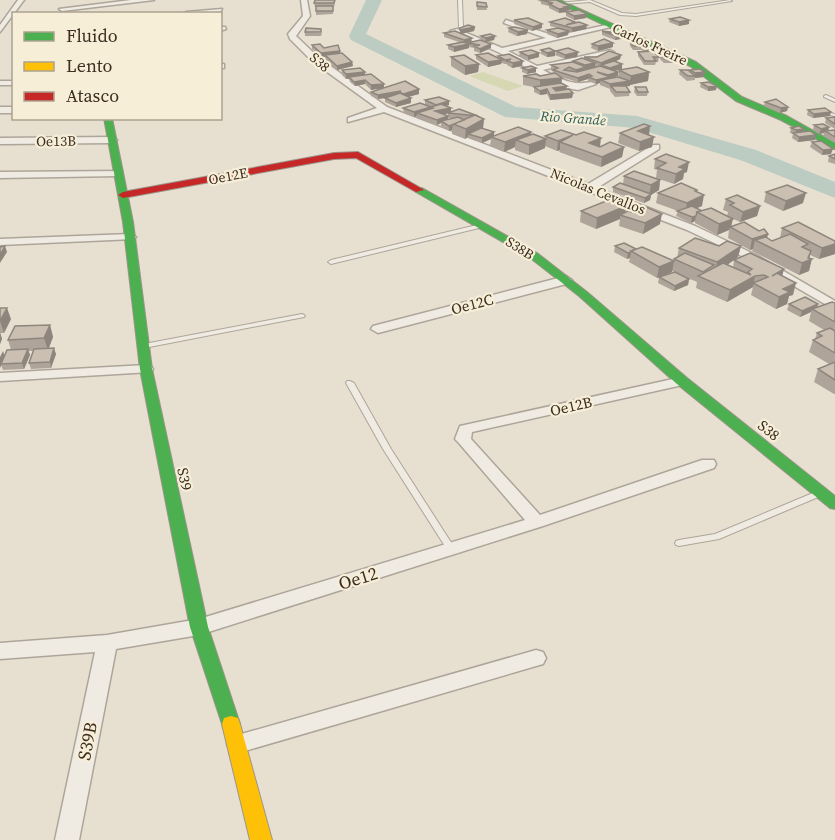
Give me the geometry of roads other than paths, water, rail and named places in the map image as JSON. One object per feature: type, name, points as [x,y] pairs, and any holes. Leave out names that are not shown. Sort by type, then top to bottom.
[{"type":"street","points":[[56,0],[64,11],[151,0]]},
{"type":"street","name":"S38","points":[[304,0],[307,16],[292,34],[293,37],[315,59],[384,109]]},
{"type":"street","name":"Carlos Freire","points":[[558,2],[693,64],[739,99],[784,118],[835,146]]},
{"type":"street","points":[[203,12],[220,10]]},
{"type":"street","points":[[0,30],[6,22]]},
{"type":"street","points":[[506,22],[555,38]]},
{"type":"street","points":[[501,50],[611,26]]},
{"type":"street","points":[[457,29],[570,87],[592,84]]},
{"type":"street","points":[[545,41],[586,57]]},
{"type":"street","points":[[535,69],[610,52]]},
{"type":"street","points":[[351,120],[384,109]]},
{"type":"street","name":"Nicolas Cevallos","points":[[384,109],[691,228],[835,306]]},
{"type":"street","name":"S39","points":[[108,120],[130,237],[146,369],[199,627],[238,744],[261,840]]},
{"type":"street","name":"Oe13B","points":[[0,141],[112,140]]},
{"type":"street","points":[[589,188],[656,147]]},
{"type":"street","name":"S38B","points":[[334,156],[358,155],[523,249],[566,279],[682,381]]},
{"type":"street","name":"Oe12E","points":[[123,195],[334,156]]},
{"type":"street","points":[[0,175],[118,173]]},
{"type":"street","points":[[0,242],[130,237]]},
{"type":"street","name":"Oe12C","points":[[378,329],[566,279]]},
{"type":"street","points":[[0,377],[146,369]]},
{"type":"street","name":"S38","points":[[682,381],[835,504]]},
{"type":"street","name":"Oe12B","points":[[537,522],[472,451],[463,439],[462,432],[473,425],[509,420],[682,381]]},
{"type":"street","name":"Oe12","points":[[0,651],[107,643],[199,627],[537,522],[708,464]]},
{"type":"street","name":"S39B","points":[[68,840],[107,643]]},
{"type":"street","points":[[238,744],[536,658]]},
{"type":"lane","points":[[457,29],[460,0]]},
{"type":"lane","points":[[558,2],[590,1],[628,15],[730,1]]},
{"type":"lane","points":[[826,96],[835,101]]},
{"type":"lane","points":[[332,262],[483,225]]},
{"type":"lane","points":[[144,346],[302,316]]},
{"type":"lane","points":[[350,383],[387,449],[452,549]]},
{"type":"lane","points":[[679,543],[716,537],[822,493]]},
{"type":"waterway","name":"Rio Grande","points":[[374,0],[357,36],[512,113],[637,122],[748,155],[835,191]]}]
